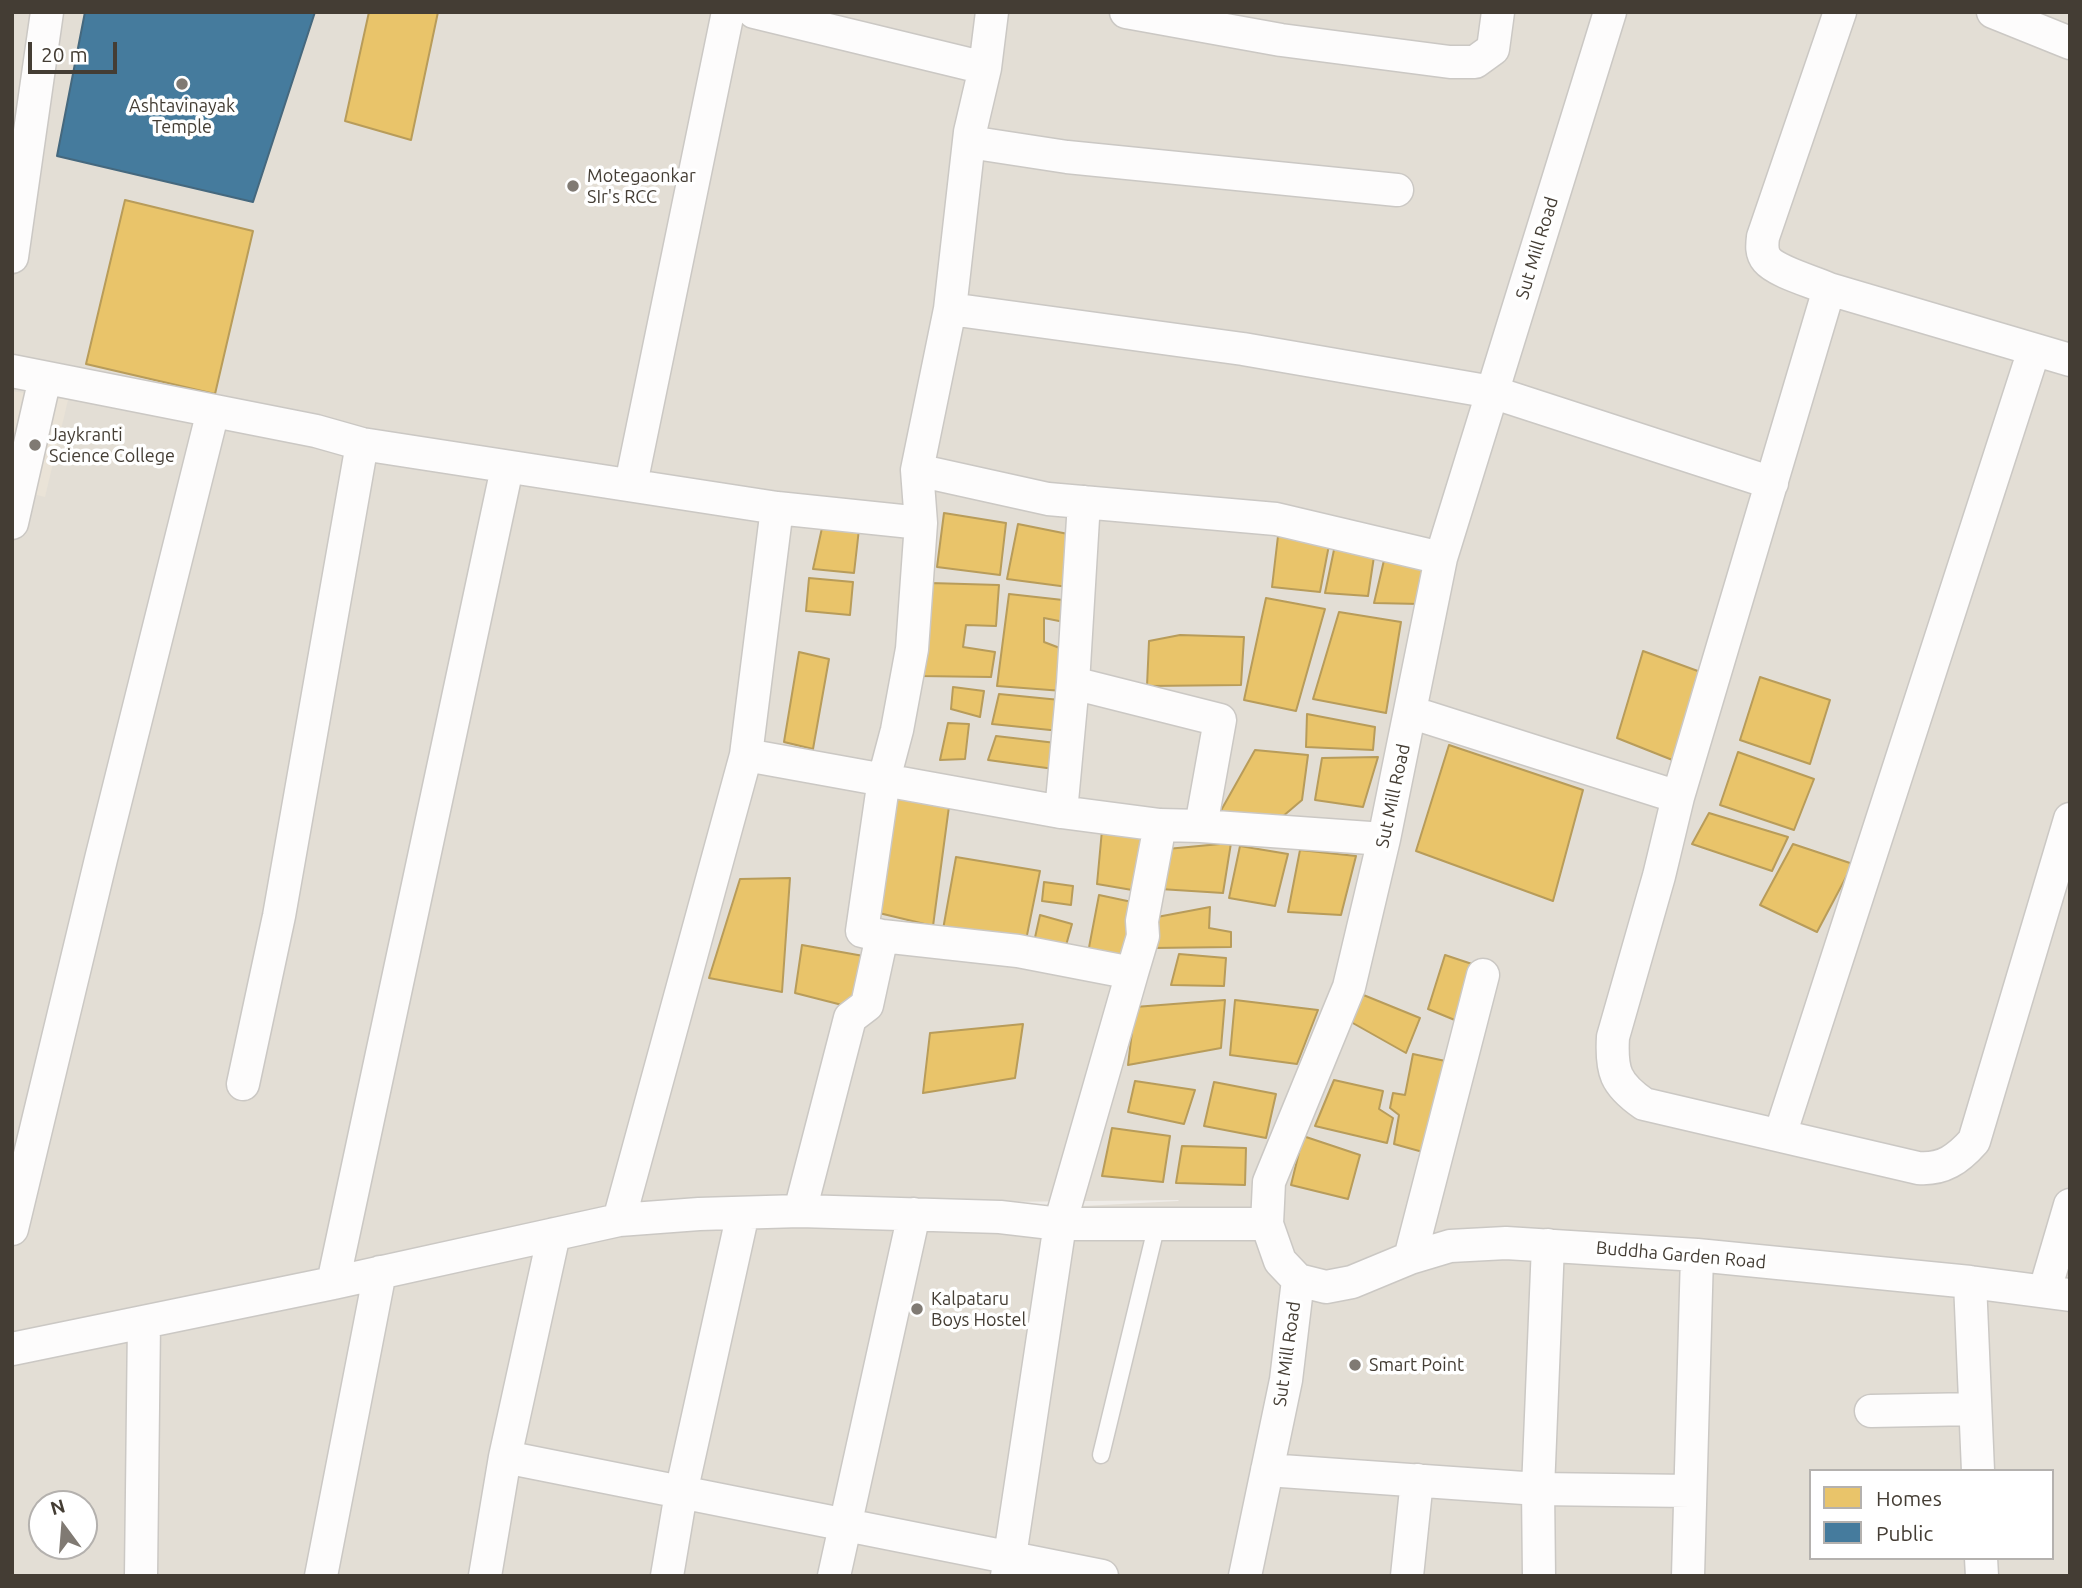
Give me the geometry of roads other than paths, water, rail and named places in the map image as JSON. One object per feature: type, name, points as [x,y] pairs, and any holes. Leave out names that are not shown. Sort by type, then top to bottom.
[{"type":"street","points":[[12,257],[47,12]]},
{"type":"street","points":[[631,485],[728,12]]},
{"type":"street","points":[[754,12],[985,68]]},
{"type":"street","points":[[992,12],[985,68],[969,142],[950,309],[917,470],[921,523],[912,649],[897,730],[884,779],[862,931],[881,936],[1018,951],[1132,974]]},
{"type":"street","points":[[1126,12],[1281,40],[1450,62],[1475,62],[1493,49],[1498,12]]},
{"type":"street","name":"Sut Mill Road","points":[[1245,1576],[1286,1380],[1298,1280],[1280,1261],[1267,1224],[1269,1182],[1349,986],[1384,839],[1441,558],[1610,12]]},
{"type":"street","points":[[1840,12],[1763,237],[1762,247],[1767,260],[1775,267],[1829,289],[2070,360]]},
{"type":"street","points":[[1993,12],[2070,43]]},
{"type":"street","points":[[969,142],[1067,157],[1397,191]]},
{"type":"street","points":[[1829,289],[1678,797],[1659,876],[1613,1037],[1612,1061],[1616,1077],[1626,1091],[1644,1104],[1931,1169],[1944,1166],[1960,1157],[1974,1141],[2070,819]]},
{"type":"street","points":[[950,309],[1243,349],[1492,392],[1772,483]]},
{"type":"street","points":[[1780,1135],[2034,350]]},
{"type":"street","points":[[12,372],[316,431],[362,444],[776,508],[921,523]]},
{"type":"street","points":[[12,523],[45,378]]},
{"type":"street","points":[[12,1229],[213,411]]},
{"type":"street","points":[[243,1084],[279,916],[362,444]]},
{"type":"street","points":[[333,1283],[507,468]]},
{"type":"street","points":[[917,470],[1048,499],[1276,519],[1441,558]]},
{"type":"street","points":[[1060,812],[1073,683],[1084,502]]},
{"type":"street","points":[[619,1220],[746,755],[776,508]]},
{"type":"street","points":[[1073,683],[1220,720],[1200,826]]},
{"type":"street","points":[[1410,712],[1678,797]]},
{"type":"street","points":[[746,755],[1060,812],[1160,825],[1384,839]]},
{"type":"street","points":[[1009,1567],[1060,1224],[1143,936],[1142,920],[1160,825]]},
{"type":"street","points":[[800,1211],[850,1018],[867,1005],[881,936]]},
{"type":"street","points":[[1410,1258],[1483,975]]},
{"type":"street","points":[[2057,1292],[2070,1205]]},
{"type":"street","points":[[12,1349],[333,1283],[619,1220],[800,1211],[1000,1217],[1060,1224],[1267,1224]]},
{"type":"street","points":[[667,1576],[681,1493],[743,1213]]},
{"type":"street","points":[[834,1576],[914,1214]]},
{"type":"street","points":[[485,1576],[505,1457],[554,1234]]},
{"type":"street","name":"Buddha Garden Road","points":[[1298,1280],[1326,1287],[1352,1282],[1410,1258],[1450,1246],[1506,1243],[1697,1255],[2057,1292]]},
{"type":"street","points":[[1539,1576],[1538,1489],[1548,1245]]},
{"type":"street","points":[[1688,1576],[1697,1255]]},
{"type":"street","points":[[321,1576],[380,1272]]},
{"type":"street","points":[[1970,1282],[1978,1469]]},
{"type":"street","points":[[141,1576],[144,1322]]},
{"type":"street","points":[[1871,1411],[1975,1409]]},
{"type":"street","points":[[505,1457],[844,1525],[1009,1567],[1102,1576]]},
{"type":"street","points":[[1267,1470],[1538,1489],[1690,1491]]},
{"type":"street","points":[[1407,1576],[1417,1480]]},
{"type":"lane","points":[[1101,1455],[1157,1224]]},
{"type":"place","name":"Ashtavinayak Temple","points":[[182,84]]},
{"type":"place","name":"Motegaonkar SIr's RCC","points":[[573,186]]},
{"type":"place","name":"Jaykranti Science College","points":[[35,445]]},
{"type":"place","name":"Kalpataru Boys Hostel","points":[[917,1309]]},
{"type":"place","name":"Smart Point","points":[[1355,1365]]}]
